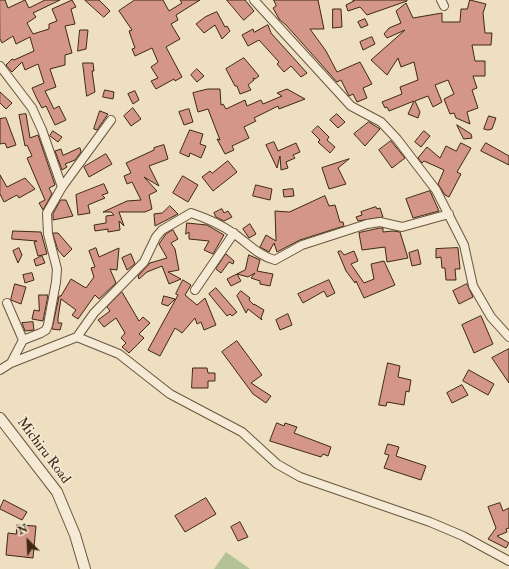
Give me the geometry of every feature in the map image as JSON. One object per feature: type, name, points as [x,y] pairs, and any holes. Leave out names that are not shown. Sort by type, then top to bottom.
[{"type":"street","points":[[254,0],[351,106],[381,122],[436,190],[464,245],[473,286],[491,317],[509,336]]},
{"type":"street","points":[[0,66],[32,108],[42,130],[62,187]]},
{"type":"street","points":[[11,363],[23,340],[41,333],[46,330],[48,326],[57,269],[48,234],[47,213],[62,187],[112,120]]},
{"type":"street","points":[[0,370],[11,363],[78,337],[94,313],[144,262],[156,237],[162,230],[171,223],[191,213],[208,218],[234,233],[267,258],[274,260],[302,245],[367,224],[380,222],[402,227],[449,214]]},
{"type":"street","points":[[195,290],[234,233]]},
{"type":"street","points":[[7,303],[23,340]]},
{"type":"street","points":[[78,337],[119,354],[170,394],[242,432],[277,464],[300,477],[430,522],[463,536],[509,561]]},
{"type":"street","name":"Michiru Road","points":[[0,418],[57,492],[75,535],[85,569]]},
{"type":"green space","points":[[226,552],[250,569],[214,569]]},
{"type":"building","points":[[0,0],[5,0],[8,8],[25,0],[29,8],[45,0],[60,0],[33,13],[36,17],[27,23],[33,34],[49,29],[49,24],[57,21],[52,9],[72,0],[76,7],[71,9],[75,24],[65,26],[72,53],[65,55],[65,65],[50,69],[56,87],[45,91],[54,109],[59,106],[66,120],[55,125],[46,106],[42,108],[37,99],[32,88],[44,83],[38,64],[25,70],[22,62],[12,72],[6,65],[12,59],[14,60],[34,51],[30,37],[16,44],[13,36],[2,43],[0,39]]},
{"type":"building","points":[[85,0],[99,0],[110,11],[104,17]]},
{"type":"building","points":[[135,0],[163,0],[169,11],[182,3],[180,0],[200,0],[176,15],[178,20],[171,24],[180,39],[166,47],[182,77],[175,81],[174,79],[156,89],[151,81],[158,78],[151,67],[158,62],[152,48],[135,56],[132,49],[135,48],[129,31],[132,30],[119,11]]},
{"type":"building","points":[[227,0],[245,0],[254,11],[244,20]]},
{"type":"building","points":[[274,0],[318,0],[324,29],[310,29],[326,51],[337,72],[360,62],[372,84],[363,88],[367,98],[357,102],[353,94],[349,96],[341,80],[337,82],[279,19],[273,8],[276,6]]},
{"type":"building","points":[[353,0],[407,1],[367,15],[360,7],[348,11],[346,5],[354,1]]},
{"type":"building","points":[[470,0],[486,4],[483,13],[485,33],[492,33],[491,45],[472,45],[475,61],[485,61],[485,76],[473,76],[477,88],[472,90],[478,108],[467,112],[470,124],[456,118],[454,113],[450,114],[444,99],[454,94],[448,80],[435,85],[442,102],[433,107],[428,96],[415,101],[420,112],[418,118],[408,114],[414,101],[389,111],[387,107],[385,108],[382,102],[402,94],[400,87],[418,80],[414,62],[401,67],[398,58],[387,75],[371,60],[405,30],[387,38],[384,34],[389,28],[401,23],[396,11],[406,3],[413,18],[442,13],[442,22],[460,22],[461,9],[467,9]]},
{"type":"building","points":[[333,9],[341,9],[342,27],[333,28]]},
{"type":"building","points":[[217,12],[225,27],[227,26],[230,31],[222,39],[215,25],[204,33],[196,24],[205,17]]},
{"type":"building","points":[[365,19],[368,25],[361,28],[358,22]]},
{"type":"building","points":[[268,25],[271,33],[307,73],[301,77],[291,66],[284,72],[277,64],[279,62],[259,40],[248,46],[242,35],[253,29],[254,32]]},
{"type":"building","points":[[80,30],[88,30],[86,49],[78,51]]},
{"type":"building","points":[[372,37],[375,44],[363,50],[360,42]]},
{"type":"building","points":[[244,58],[259,76],[255,79],[253,78],[254,80],[248,85],[251,90],[240,94],[237,86],[235,86],[226,69]]},
{"type":"building","points":[[83,63],[93,63],[94,71],[92,71],[95,92],[87,96]]},
{"type":"building","points":[[197,69],[204,76],[197,82],[191,75]]},
{"type":"building","points":[[208,89],[220,89],[221,105],[223,104],[226,109],[245,100],[247,106],[261,100],[263,104],[282,96],[277,93],[287,89],[305,99],[279,109],[278,106],[254,118],[256,121],[244,127],[249,138],[232,146],[234,150],[225,154],[217,139],[220,140],[208,109],[198,112],[193,93]]},
{"type":"building","points":[[105,90],[114,92],[113,99],[103,97]]},
{"type":"building","points":[[135,91],[139,100],[133,104],[128,94]]},
{"type":"building","points":[[0,92],[12,103],[6,109],[0,103]]},
{"type":"building","points":[[133,108],[141,119],[131,126],[124,116]]},
{"type":"building","points":[[189,109],[193,122],[184,125],[179,112]]},
{"type":"building","points":[[100,111],[108,114],[97,130],[94,129]]},
{"type":"building","points":[[26,114],[30,138],[38,135],[55,185],[49,188],[52,194],[43,210],[39,203],[45,200],[27,158],[32,156],[27,145],[25,146],[19,115]]},
{"type":"building","points":[[337,114],[345,122],[338,128],[330,120]]},
{"type":"building","points":[[489,116],[496,118],[492,129],[488,130],[484,129]]},
{"type":"building","points":[[6,118],[16,145],[7,148],[5,143],[0,144],[0,119]]},
{"type":"building","points":[[369,122],[380,129],[365,146],[354,134]]},
{"type":"building","points":[[457,125],[471,134],[472,138],[464,139]]},
{"type":"building","points":[[318,126],[329,137],[327,140],[335,147],[330,153],[318,142],[320,140],[312,132]]},
{"type":"building","points":[[190,130],[203,134],[200,144],[206,146],[201,158],[190,153],[189,157],[180,153]]},
{"type":"building","points":[[53,131],[62,137],[58,142],[50,136]]},
{"type":"building","points":[[424,131],[430,136],[421,147],[415,142]]},
{"type":"building","points":[[391,141],[405,158],[392,168],[379,150]]},
{"type":"building","points":[[274,142],[278,151],[296,143],[300,152],[293,155],[295,158],[286,162],[288,168],[281,170],[280,156],[277,168],[266,145]]},
{"type":"building","points":[[461,143],[471,148],[457,172],[461,174],[449,197],[445,195],[438,184],[444,170],[424,161],[422,163],[418,158],[427,147],[440,158],[446,146],[456,151]]},
{"type":"building","points":[[486,143],[509,156],[509,165],[481,151]]},
{"type":"building","points":[[164,145],[168,159],[149,166],[159,186],[144,177],[157,191],[149,195],[152,209],[145,212],[119,212],[124,226],[119,221],[120,230],[108,232],[108,229],[95,231],[94,225],[106,223],[106,216],[114,215],[111,212],[103,212],[127,201],[141,200],[132,182],[127,184],[124,176],[131,173],[126,163],[154,150],[154,148]]},
{"type":"building","points":[[80,148],[81,152],[75,160],[65,164],[67,167],[62,170],[55,151],[61,149],[63,155]]},
{"type":"building","points":[[106,154],[112,164],[89,177],[84,167]]},
{"type":"building","points":[[349,159],[338,168],[346,184],[329,189],[322,168]]},
{"type":"building","points":[[228,161],[237,172],[213,191],[202,177],[210,171],[212,173]]},
{"type":"building","points":[[0,175],[7,187],[25,178],[35,189],[19,198],[17,195],[4,202],[0,194]]},
{"type":"building","points":[[183,176],[198,185],[188,202],[173,193]]},
{"type":"building","points":[[104,184],[108,193],[102,195],[105,198],[88,205],[90,213],[78,215],[76,195]]},
{"type":"building","points":[[256,185],[272,189],[270,200],[253,196]]},
{"type":"building","points":[[293,189],[294,196],[284,197],[283,190]]},
{"type":"building","points":[[430,191],[439,211],[413,218],[406,199]]},
{"type":"building","points":[[325,196],[329,206],[335,205],[340,222],[343,222],[344,226],[300,240],[277,252],[274,243],[269,252],[260,247],[266,235],[276,241],[275,211],[289,212]]},
{"type":"building","points":[[61,200],[66,200],[73,216],[53,220],[53,214]]},
{"type":"building","points":[[170,206],[178,214],[155,226],[154,214],[162,213]]},
{"type":"building","points":[[376,207],[377,209],[380,208],[383,217],[358,221],[356,217],[362,215],[361,212]]},
{"type":"building","points":[[222,209],[224,213],[228,211],[232,217],[224,221],[216,217],[214,213]]},
{"type":"building","points":[[187,223],[207,225],[224,235],[213,254],[204,250],[209,241],[189,239],[189,232],[186,234]]},
{"type":"building","points":[[250,224],[256,234],[249,238],[243,229]]},
{"type":"building","points":[[383,228],[383,232],[400,232],[408,258],[387,262],[385,247],[362,250],[359,233]]},
{"type":"building","points":[[173,230],[178,239],[171,243],[175,249],[179,270],[168,272],[181,279],[169,284],[162,266],[147,272],[139,279],[138,276],[150,263],[167,258],[159,244],[166,234]]},
{"type":"building","points":[[13,231],[41,232],[47,254],[38,256],[34,242],[37,241],[12,239]]},
{"type":"building","points":[[53,233],[58,233],[72,249],[64,257],[58,250]]},
{"type":"building","points":[[19,248],[22,255],[18,263],[13,251]]},
{"type":"building","points":[[96,248],[99,257],[119,248],[117,270],[110,269],[116,283],[99,299],[95,295],[78,319],[72,315],[76,310],[61,299],[58,318],[58,323],[62,323],[60,330],[52,329],[59,296],[61,296],[71,279],[86,288],[94,277],[91,268],[95,267],[89,251]]},
{"type":"building","points":[[458,248],[460,269],[455,269],[456,280],[446,280],[445,268],[442,268],[441,257],[436,258],[436,249]]},
{"type":"building","points":[[418,250],[421,264],[412,266],[409,253]]},
{"type":"building","points":[[341,251],[344,255],[354,251],[358,261],[351,264],[364,283],[374,279],[371,264],[384,261],[395,285],[364,298],[356,281],[355,283],[346,271],[338,252]]},
{"type":"building","points":[[131,254],[135,264],[127,270],[122,258]]},
{"type":"building","points":[[226,254],[234,261],[233,264],[229,262],[221,273],[216,269]]},
{"type":"building","points":[[249,255],[260,260],[257,271],[273,274],[270,286],[260,284],[260,281],[251,278],[255,273],[248,277],[237,274],[245,270]]},
{"type":"building","points":[[42,256],[45,263],[36,266],[34,260]]},
{"type":"building","points":[[32,273],[34,280],[25,283],[23,275]]},
{"type":"building","points":[[237,274],[241,281],[231,286],[227,279]]},
{"type":"building","points":[[183,280],[191,285],[185,295],[197,305],[205,298],[216,325],[204,330],[201,322],[197,324],[195,318],[182,333],[175,328],[160,356],[148,350],[178,295],[176,294]]},
{"type":"building","points":[[329,280],[335,293],[327,297],[324,291],[303,303],[298,294]]},
{"type":"building","points":[[15,284],[26,287],[21,304],[11,300]]},
{"type":"building","points":[[467,284],[473,297],[459,304],[453,291]]},
{"type":"building","points":[[216,288],[237,312],[232,316],[230,314],[227,316],[209,294]]},
{"type":"building","points":[[241,291],[250,298],[249,300],[254,305],[264,310],[261,318],[262,320],[248,309],[246,313],[237,296]]},
{"type":"building","points":[[122,292],[139,321],[143,317],[150,323],[139,334],[144,338],[129,353],[122,347],[126,343],[121,338],[125,333],[116,318],[104,327],[98,320],[110,311],[107,307]]},
{"type":"building","points":[[39,295],[48,295],[43,321],[32,319],[34,310],[39,311]]},
{"type":"building","points":[[164,296],[175,299],[168,306],[162,304]]},
{"type":"building","points":[[288,314],[292,325],[280,330],[276,320]]},
{"type":"building","points":[[481,316],[493,344],[474,353],[462,325]]},
{"type":"building","points":[[33,322],[34,330],[25,331],[22,323]]},
{"type":"building","points":[[237,341],[262,375],[251,383],[271,396],[266,403],[253,394],[222,352]]},
{"type":"building","points":[[509,349],[509,383],[492,358]]},
{"type":"building","points":[[388,363],[400,366],[398,377],[411,380],[409,392],[406,391],[404,405],[387,402],[386,406],[379,405]]},
{"type":"building","points":[[193,368],[207,368],[208,373],[215,373],[215,381],[208,381],[208,388],[192,388]]},
{"type":"building","points":[[469,370],[494,384],[488,395],[463,381]]},
{"type":"building","points":[[462,385],[468,395],[452,403],[447,393]]},
{"type":"building","points":[[277,423],[284,426],[285,423],[297,427],[294,433],[331,447],[328,456],[323,454],[321,457],[270,441]]},
{"type":"building","points":[[388,444],[399,447],[396,456],[426,466],[421,480],[384,468],[389,455],[385,454]]},
{"type":"building","points":[[206,498],[216,514],[185,532],[175,516]]},
{"type":"building","points":[[4,500],[27,512],[22,520],[0,509]]},
{"type":"building","points":[[500,503],[503,511],[509,508],[509,528],[506,529],[507,532],[497,536],[509,543],[506,548],[488,539],[496,528],[488,507]]},
{"type":"building","points":[[240,522],[248,537],[238,541],[231,527]]},
{"type":"building","points":[[17,525],[36,526],[33,558],[6,555],[8,533],[16,534]]}]
